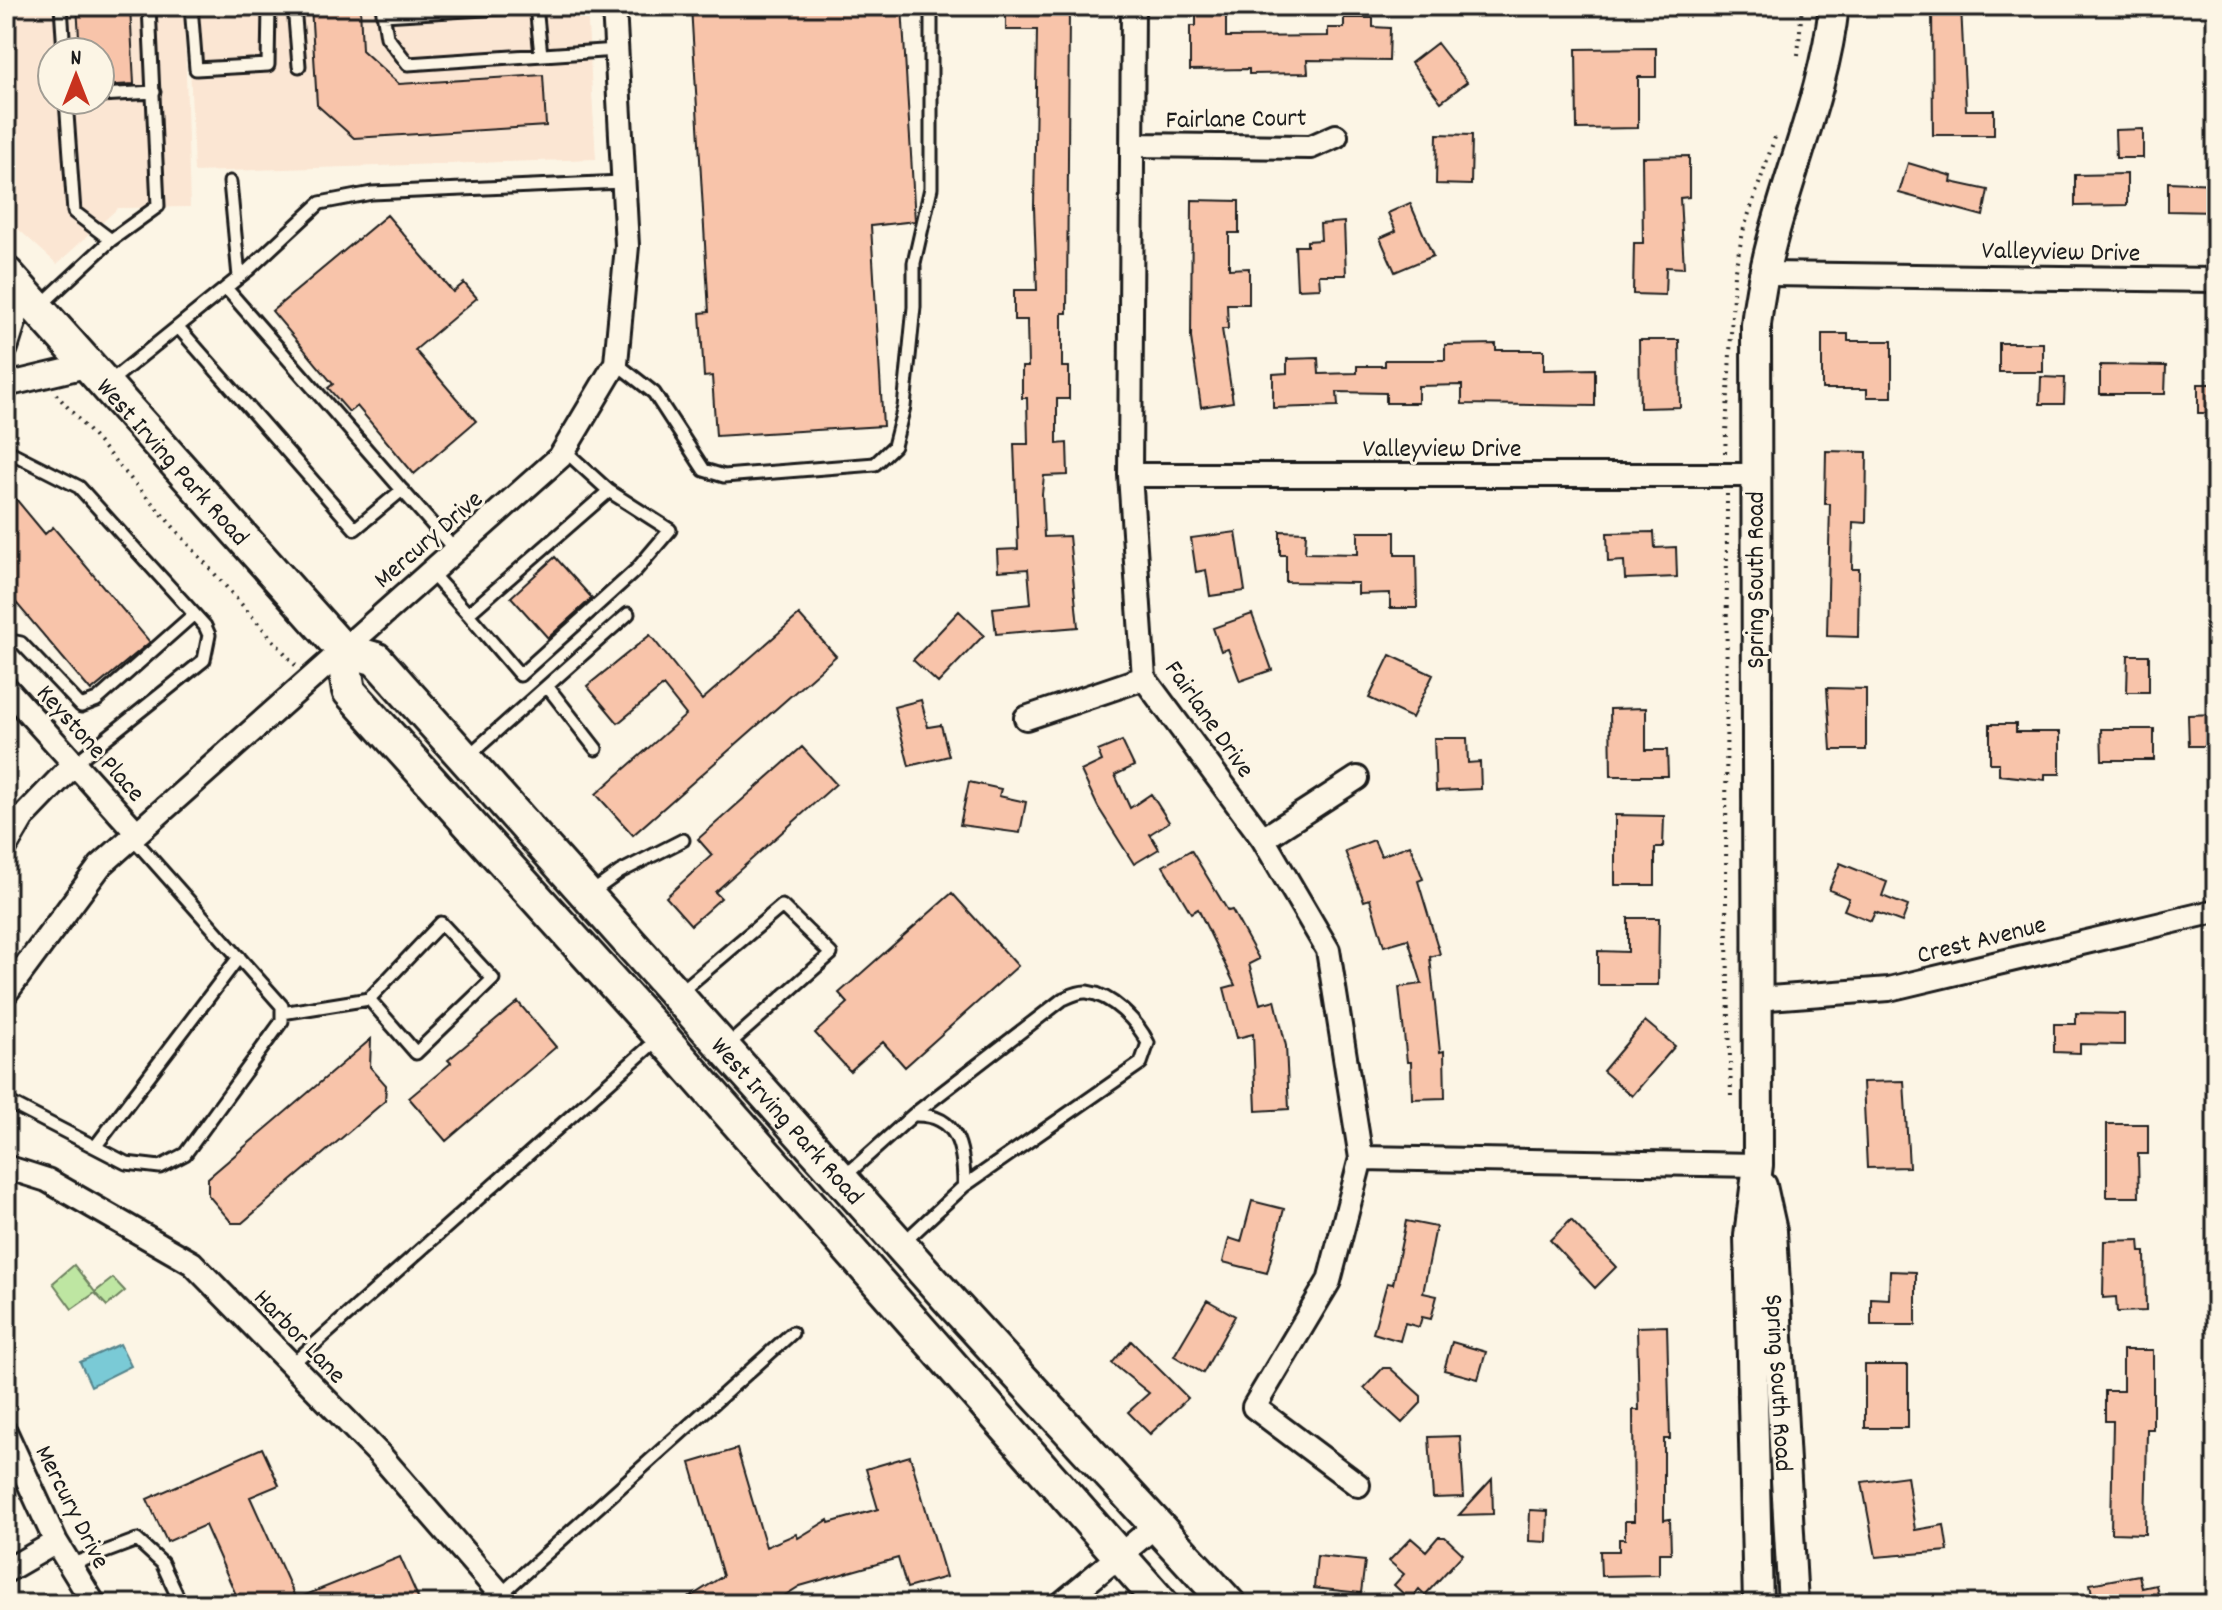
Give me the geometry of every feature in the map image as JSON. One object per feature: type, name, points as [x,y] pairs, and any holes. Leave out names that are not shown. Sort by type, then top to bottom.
[{"type":"main road","name":"West Irving Park Road","points":[[23,290],[342,649],[376,659],[900,1246],[1229,1604]]},
{"type":"main road","name":"West Irving Park Road","points":[[342,649],[349,691],[662,1037],[1117,1557],[1162,1604]]},
{"type":"street","name":"Mercury Drive","points":[[6,993],[100,866],[564,450],[616,363],[627,246],[614,6]]},
{"type":"street","name":"Fairlane Drive","points":[[1133,6],[1130,475],[1144,678],[1263,839],[1328,950],[1361,1158],[1329,1281],[1254,1407],[1358,1485]]},
{"type":"street","name":"Spring South Road","points":[[1758,1604],[1749,1236],[1758,1165],[1755,999],[1756,325],[1761,274],[1828,55],[1834,6]]},
{"type":"street","name":"Fairlane Court","points":[[1134,145],[1311,147],[1336,136]]},
{"type":"street","name":"Valleyview Drive","points":[[1761,274],[2216,280]]},
{"type":"street","points":[[6,348],[23,290]]},
{"type":"street","points":[[6,385],[42,378],[98,374]]},
{"type":"street","name":"Valleyview Drive","points":[[1130,475],[1754,475]]},
{"type":"street","points":[[1026,718],[1144,678]]},
{"type":"street","name":"Keystone Place","points":[[6,688],[75,763],[134,835]]},
{"type":"street","points":[[6,846],[23,817],[75,763]]},
{"type":"street","points":[[1263,839],[1357,778]]},
{"type":"street","name":"Crest Avenue","points":[[1755,999],[1889,989],[2216,911]]},
{"type":"street","points":[[1361,1158],[1758,1165]]},
{"type":"street","name":"Spring South Road","points":[[1758,1165],[1772,1231],[1793,1604]]},
{"type":"street","name":"Harbor Lane","points":[[6,1167],[47,1180],[192,1263],[379,1454],[500,1600]]},
{"type":"street","name":"Mercury Drive","points":[[6,1433],[56,1542],[94,1604]]},
{"type":"street","points":[[1061,1604],[1155,1526]]},
{"type":"street","points":[[6,1571],[56,1542]]},
{"type":"lane","points":[[61,6],[63,36]]},
{"type":"lane","points":[[23,290],[111,240],[158,206],[149,6]]},
{"type":"lane","points":[[191,6],[196,69],[268,65],[269,6]]},
{"type":"lane","points":[[294,6],[299,66]]},
{"type":"lane","points":[[541,55],[535,6],[382,10],[387,37],[408,64],[617,50]]},
{"type":"lane","points":[[616,363],[654,393],[704,470],[724,476],[875,464],[894,446],[904,407],[914,307],[914,263],[931,188],[931,6]]},
{"type":"lane","points":[[116,94],[154,92]]},
{"type":"lane","points":[[6,116],[9,139],[6,144]]},
{"type":"lane","points":[[67,116],[74,212],[111,240]]},
{"type":"lane","points":[[230,182],[239,277]]},
{"type":"lane","points":[[98,374],[178,327],[239,277],[320,203],[372,193],[622,182]]},
{"type":"lane","points":[[226,288],[455,550]]},
{"type":"lane","points":[[178,327],[355,529],[402,490]]},
{"type":"lane","points":[[6,450],[79,487],[209,635],[204,660],[75,763]]},
{"type":"lane","points":[[430,572],[520,675],[636,570],[670,530],[609,491],[564,450]]},
{"type":"lane","points":[[468,614],[609,491]]},
{"type":"lane","points":[[465,758],[628,614]]},
{"type":"lane","points":[[6,640],[21,643],[81,706],[97,700],[193,615]]},
{"type":"lane","points":[[547,686],[596,749]]},
{"type":"lane","points":[[6,1101],[126,1163],[160,1167],[185,1154],[282,1021],[282,1006],[134,835]]},
{"type":"lane","points":[[587,895],[620,872],[683,840]]},
{"type":"lane","points":[[676,995],[782,906],[831,954],[724,1049]]},
{"type":"lane","points":[[282,1013],[369,999],[441,923],[493,979],[416,1053],[369,999]]},
{"type":"lane","points":[[95,1147],[239,957]]},
{"type":"lane","points":[[841,1180],[913,1115],[1063,999],[1083,991],[1102,996],[1139,1025],[1148,1043],[1141,1063],[964,1186],[900,1246]]},
{"type":"lane","points":[[291,1365],[662,1037]]},
{"type":"lane","points":[[913,1115],[927,1114],[947,1123],[964,1152],[964,1186]]},
{"type":"lane","points":[[500,1600],[792,1333]]},
{"type":"lane","points":[[70,1565],[137,1540],[162,1563],[181,1604]]},
{"type":"path","points":[[42,378],[308,680]]},
{"type":"shaded area","points":[[6,6],[184,6],[190,207],[118,208],[57,264],[6,218]]},
{"type":"shaded area","points":[[188,6],[587,6],[596,159],[194,172]]},
{"type":"green space","points":[[74,1265],[95,1292],[113,1278],[125,1291],[107,1306],[95,1293],[72,1309],[53,1283]]},
{"type":"water","points":[[120,1344],[131,1366],[91,1386],[80,1362]]},
{"type":"building","points":[[77,6],[130,6],[134,84],[116,85],[116,36],[79,36]]},
{"type":"building","points":[[311,6],[360,6],[362,50],[399,84],[543,75],[546,126],[354,138],[317,105]]},
{"type":"building","points":[[691,6],[902,6],[915,221],[871,226],[883,426],[716,436],[712,376],[704,377],[700,313],[709,312]]},
{"type":"building","points":[[1006,6],[1069,6],[1067,313],[1062,313],[1062,367],[1069,367],[1069,399],[1057,399],[1057,444],[1067,443],[1068,475],[1044,476],[1042,494],[1044,537],[1069,536],[1078,627],[996,634],[993,608],[1031,604],[1028,569],[998,571],[997,550],[1018,549],[1014,444],[1028,444],[1027,398],[1022,398],[1022,367],[1028,367],[1027,320],[1014,320],[1014,290],[1037,290],[1034,207],[1037,30],[1006,30]]},
{"type":"building","points":[[1932,6],[1961,6],[1966,110],[1994,110],[1994,135],[1933,135]]},
{"type":"building","points":[[1226,7],[1226,37],[1328,36],[1328,28],[1344,28],[1344,18],[1373,18],[1373,27],[1390,28],[1389,61],[1307,60],[1308,73],[1249,74],[1249,69],[1190,70],[1190,26],[1196,26],[1196,8]]},
{"type":"building","points":[[1437,43],[1467,82],[1441,102],[1411,63]]},
{"type":"building","points":[[1656,48],[1656,77],[1638,77],[1638,128],[1577,129],[1576,49]]},
{"type":"building","points":[[2143,129],[2143,158],[2116,158],[2115,130]]},
{"type":"building","points":[[1437,134],[1472,135],[1471,185],[1436,184]]},
{"type":"building","points":[[1689,156],[1689,197],[1680,198],[1684,268],[1666,267],[1665,295],[1633,294],[1634,243],[1643,243],[1642,157]]},
{"type":"building","points":[[1908,163],[1952,176],[1951,182],[1988,190],[1983,216],[1899,193]]},
{"type":"building","points":[[2127,174],[2127,205],[2075,206],[2075,175]]},
{"type":"building","points":[[2168,182],[2216,184],[2216,212],[2168,211]]},
{"type":"building","points":[[1192,200],[1239,201],[1239,233],[1229,233],[1229,269],[1249,268],[1249,304],[1227,304],[1228,329],[1222,329],[1233,402],[1201,407],[1191,338]]},
{"type":"building","points":[[1410,203],[1433,256],[1395,272],[1380,238],[1396,231],[1388,213]]},
{"type":"building","points":[[387,215],[453,292],[464,283],[477,298],[415,350],[476,421],[414,474],[357,406],[349,412],[328,388],[333,384],[272,311]]},
{"type":"building","points":[[1344,222],[1346,275],[1319,275],[1320,288],[1297,289],[1295,246],[1307,246],[1307,241],[1321,240],[1320,224]]},
{"type":"building","points":[[1822,334],[1848,334],[1848,341],[1892,341],[1892,397],[1867,397],[1867,389],[1822,389]]},
{"type":"building","points":[[1639,340],[1679,340],[1680,407],[1640,408]]},
{"type":"building","points":[[1999,343],[2043,343],[2043,372],[1999,372]]},
{"type":"building","points":[[1496,344],[1496,350],[1544,350],[1544,370],[1595,369],[1595,406],[1462,404],[1462,385],[1418,386],[1418,403],[1386,403],[1386,393],[1337,392],[1338,406],[1273,408],[1273,374],[1287,373],[1287,359],[1318,358],[1319,374],[1357,373],[1357,366],[1385,366],[1385,360],[1445,360],[1445,345]]},
{"type":"building","points":[[2100,365],[2166,366],[2165,394],[2100,394]]},
{"type":"building","points":[[2041,377],[2065,378],[2064,404],[2040,404]]},
{"type":"building","points":[[2198,384],[2216,384],[2216,413],[2198,413]]},
{"type":"building","points":[[1826,451],[1867,452],[1866,523],[1853,522],[1852,569],[1859,569],[1858,637],[1827,636],[1830,504],[1825,504]]},
{"type":"building","points":[[6,487],[45,534],[53,527],[150,642],[91,691],[6,591]]},
{"type":"building","points":[[1280,531],[1306,532],[1305,553],[1358,554],[1358,532],[1395,532],[1395,555],[1416,555],[1417,608],[1390,608],[1390,593],[1358,594],[1358,583],[1286,582],[1286,555],[1280,555]]},
{"type":"building","points":[[1236,532],[1245,591],[1210,596],[1206,570],[1196,572],[1191,538]]},
{"type":"building","points":[[1654,532],[1655,548],[1676,547],[1677,577],[1625,579],[1624,561],[1608,562],[1607,533]]},
{"type":"building","points":[[555,557],[592,598],[548,638],[511,597]]},
{"type":"building","points":[[959,611],[984,635],[938,683],[913,660]]},
{"type":"building","points":[[1252,614],[1272,670],[1240,681],[1228,649],[1221,651],[1213,628]]},
{"type":"building","points":[[799,615],[836,656],[633,835],[596,794],[686,715],[663,686],[618,723],[587,686],[650,635],[702,700]]},
{"type":"building","points":[[1390,655],[1433,675],[1412,718],[1369,698]]},
{"type":"building","points":[[2128,655],[2149,655],[2149,692],[2127,692]]},
{"type":"building","points":[[1827,688],[1866,689],[1866,750],[1831,750]]},
{"type":"building","points":[[921,700],[928,727],[941,725],[949,756],[909,766],[894,707]]},
{"type":"building","points":[[1646,708],[1646,750],[1667,750],[1668,776],[1611,776],[1610,709]]},
{"type":"building","points":[[2216,714],[2216,746],[2189,746],[2188,715]]},
{"type":"building","points":[[1990,724],[2016,724],[2016,732],[2060,732],[2060,774],[2045,774],[2045,780],[1999,775],[1999,763],[1990,763]]},
{"type":"building","points":[[2101,729],[2154,729],[2154,760],[2102,760]]},
{"type":"building","points":[[1434,738],[1467,738],[1468,763],[1480,762],[1481,789],[1436,791]]},
{"type":"building","points":[[1122,741],[1134,766],[1115,775],[1130,808],[1151,794],[1169,822],[1150,834],[1159,849],[1134,864],[1098,807],[1081,771],[1102,761],[1098,751]]},
{"type":"building","points":[[802,747],[836,784],[715,892],[721,898],[691,925],[666,897],[712,855],[698,839]]},
{"type":"building","points":[[969,782],[1001,789],[999,796],[1026,802],[1020,833],[960,825]]},
{"type":"building","points":[[1615,815],[1664,816],[1663,848],[1655,848],[1655,885],[1615,885]]},
{"type":"building","points":[[1374,840],[1381,856],[1410,845],[1423,879],[1418,881],[1440,954],[1430,957],[1440,1052],[1444,1051],[1445,1098],[1412,1099],[1411,1062],[1407,1062],[1399,987],[1422,984],[1408,939],[1384,946],[1370,899],[1364,901],[1345,851]]},
{"type":"building","points":[[1191,850],[1228,911],[1232,910],[1259,959],[1249,964],[1260,1004],[1275,1000],[1286,1046],[1289,1109],[1256,1111],[1253,1034],[1237,1038],[1224,988],[1235,985],[1198,909],[1191,913],[1163,866]]},
{"type":"building","points":[[1840,863],[1887,882],[1882,896],[1908,906],[1902,922],[1875,912],[1871,921],[1844,910],[1849,898],[1829,890]]},
{"type":"building","points":[[952,893],[1018,966],[905,1067],[883,1042],[850,1071],[815,1033],[848,1003],[839,993]]},
{"type":"building","points":[[1628,918],[1659,918],[1658,985],[1598,985],[1598,951],[1628,952]]},
{"type":"building","points":[[518,1002],[556,1047],[446,1141],[409,1098],[451,1063],[448,1060]]},
{"type":"building","points":[[2076,1013],[2124,1014],[2124,1045],[2080,1044],[2080,1053],[2054,1052],[2054,1024],[2076,1024]]},
{"type":"building","points":[[1645,1021],[1675,1046],[1632,1096],[1603,1071]]},
{"type":"building","points":[[371,1039],[370,1067],[386,1085],[385,1101],[242,1223],[232,1223],[208,1195],[208,1178]]},
{"type":"building","points":[[1904,1081],[1909,1167],[1867,1168],[1863,1082]]},
{"type":"building","points":[[2107,1124],[2148,1124],[2148,1154],[2138,1154],[2139,1197],[2107,1197]]},
{"type":"building","points":[[1252,1201],[1284,1209],[1267,1273],[1223,1262],[1229,1238],[1241,1242]]},
{"type":"building","points":[[1571,1220],[1616,1267],[1595,1288],[1550,1240]]},
{"type":"building","points":[[1406,1221],[1436,1227],[1423,1293],[1437,1296],[1431,1319],[1422,1317],[1419,1327],[1405,1323],[1400,1341],[1373,1333],[1387,1283],[1393,1284]]},
{"type":"building","points":[[2139,1240],[2140,1252],[2145,1252],[2146,1311],[2117,1312],[2116,1297],[2103,1298],[2104,1241]]},
{"type":"building","points":[[1890,1271],[1916,1272],[1916,1325],[1871,1325],[1871,1298],[1889,1299]]},
{"type":"building","points":[[1207,1300],[1235,1316],[1203,1373],[1174,1356]]},
{"type":"building","points":[[1667,1326],[1670,1439],[1664,1439],[1664,1520],[1670,1519],[1671,1553],[1659,1553],[1659,1575],[1601,1576],[1600,1551],[1619,1551],[1619,1539],[1625,1539],[1625,1521],[1634,1521],[1633,1410],[1639,1410],[1637,1327]]},
{"type":"building","points":[[1131,1341],[1188,1398],[1150,1434],[1128,1412],[1149,1393],[1112,1363]]},
{"type":"building","points":[[1452,1342],[1486,1352],[1478,1379],[1444,1370]]},
{"type":"building","points":[[2123,1350],[2153,1350],[2153,1429],[2147,1429],[2145,1534],[2111,1533],[2113,1421],[2105,1421],[2105,1391],[2123,1391]]},
{"type":"building","points":[[1865,1365],[1908,1365],[1908,1428],[1865,1428]]},
{"type":"building","points":[[1383,1368],[1390,1368],[1421,1396],[1421,1403],[1402,1423],[1364,1388]]},
{"type":"building","points":[[1460,1436],[1464,1497],[1433,1498],[1429,1437]]},
{"type":"building","points":[[262,1448],[279,1485],[250,1497],[296,1599],[400,1557],[421,1604],[240,1604],[205,1525],[167,1542],[147,1499]]},
{"type":"building","points":[[737,1449],[766,1547],[796,1534],[798,1538],[828,1520],[829,1523],[878,1509],[866,1469],[910,1456],[946,1577],[907,1588],[898,1558],[800,1586],[771,1604],[679,1604],[723,1576],[690,1463]]},
{"type":"building","points":[[1907,1476],[1915,1530],[1944,1525],[1948,1551],[1876,1557],[1862,1482]]},
{"type":"building","points":[[1492,1479],[1493,1514],[1459,1515]]},
{"type":"building","points":[[1530,1510],[1548,1511],[1547,1542],[1529,1541]]},
{"type":"building","points":[[1438,1537],[1445,1537],[1463,1554],[1425,1595],[1419,1589],[1410,1600],[1394,1585],[1404,1574],[1389,1561],[1411,1538],[1426,1551]]},
{"type":"building","points":[[1317,1556],[1365,1561],[1361,1593],[1314,1588]]},
{"type":"building","points":[[2139,1575],[2142,1588],[2156,1585],[2160,1604],[2094,1604],[2090,1584]]}]
